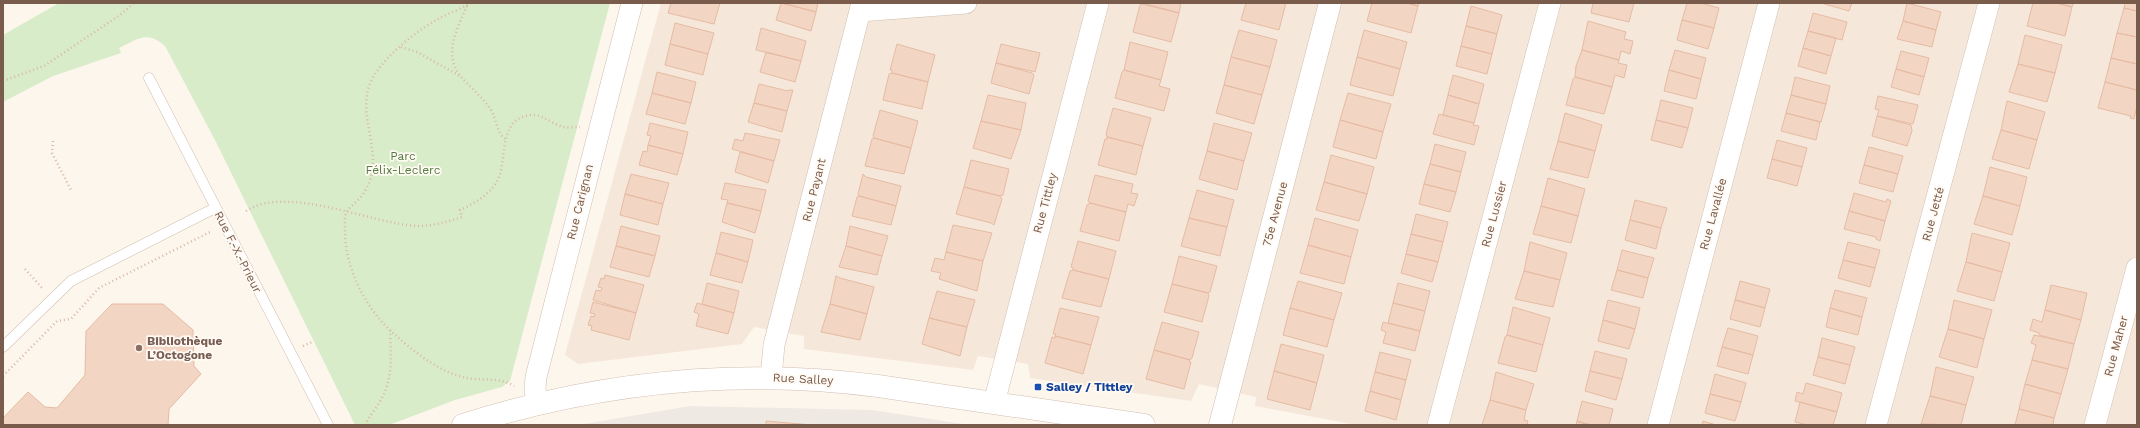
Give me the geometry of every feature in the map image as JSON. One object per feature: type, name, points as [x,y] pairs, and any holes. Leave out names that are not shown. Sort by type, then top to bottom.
[{"type":"street","name":"Rue Carignan","points":[[537,403],[536,377],[632,3]]},
{"type":"street","points":[[861,7],[966,3]]},
{"type":"street","name":"Rue Tittley","points":[[994,403],[1098,3]]},
{"type":"street","name":"75e Avenue","points":[[1220,425],[1330,3]]},
{"type":"street","name":"Rue Lussier","points":[[1438,425],[1550,3]]},
{"type":"street","name":"Rue Lavallée","points":[[1658,425],[1769,3]]},
{"type":"street","name":"Rue Jetté","points":[[1876,425],[1989,3]]},
{"type":"street","name":"Rue Payant","points":[[771,377],[773,350],[861,7]]},
{"type":"street","name":"Rue Maher","points":[[2095,425],[2137,268]]},
{"type":"street","name":"Rue Salley","points":[[463,425],[537,403],[596,391],[650,384],[711,379],[771,377],[842,381],[1137,425]]},
{"type":"lane","name":"Rue F.-X.-Prieur","points":[[149,78],[328,425]]},
{"type":"lane","points":[[3,347],[71,281],[215,208]]},
{"type":"path","points":[[3,81],[44,66],[120,16],[134,3]]},
{"type":"path","points":[[471,3],[431,23],[401,46],[375,73],[366,96],[372,169],[365,190],[347,210],[345,232],[351,267],[365,296],[377,315],[390,330],[430,361],[453,373],[466,378],[492,379],[510,383]]},
{"type":"path","points":[[460,76],[452,57],[452,43],[467,6]]},
{"type":"path","points":[[401,46],[417,52],[460,76],[481,96],[491,110],[498,131],[505,139]]},
{"type":"path","points":[[246,211],[261,206],[290,203],[347,210],[397,224],[417,226],[446,223],[462,217],[460,210],[472,204],[490,190],[499,176],[505,139],[515,122],[520,118],[532,115],[564,128],[579,127]]},
{"type":"path","points":[[53,141],[52,153],[72,192]]},
{"type":"path","points":[[372,169],[390,170]]},
{"type":"path","points":[[3,376],[57,321],[71,319],[99,288],[212,230]]},
{"type":"path","points":[[25,269],[43,289]]},
{"type":"path","points":[[365,425],[384,394],[388,382],[391,355],[390,330]]},
{"type":"shaded area","points":[[661,3],[2137,3],[2137,425],[1356,425],[1255,406],[1256,397],[1199,384],[1191,401],[1030,378],[1028,364],[978,356],[973,370],[804,349],[804,336],[754,327],[742,344],[578,364],[565,355]]},
{"type":"shaded area","points":[[690,406],[872,410],[970,425],[578,425]]},
{"type":"green space","name":"Parc Félix-Leclerc","points":[[59,3],[610,3],[510,381],[502,387],[455,400],[389,425],[355,425],[215,140],[165,46],[153,38],[148,37],[137,39],[119,48],[121,53],[53,76],[3,102],[3,35]]},
{"type":"building","points":[[671,3],[720,3],[714,24],[668,13]]},
{"type":"building","points":[[781,3],[816,12],[811,31],[776,20]]},
{"type":"building","points":[[782,3],[818,3],[816,12]]},
{"type":"building","points":[[1142,3],[1181,3],[1179,13]]},
{"type":"building","points":[[1246,3],[1286,3],[1279,30],[1241,20]]},
{"type":"building","points":[[1372,3],[1407,3],[1418,6],[1411,33],[1367,21]]},
{"type":"building","points":[[1407,3],[1419,3],[1418,6]]},
{"type":"building","points":[[1593,3],[1634,3],[1629,22],[1591,13]]},
{"type":"building","points":[[1687,3],[1700,3],[1719,8],[1714,28],[1682,20]]},
{"type":"building","points":[[1821,3],[1852,3],[1849,11]]},
{"type":"building","points":[[1907,3],[1941,12],[1936,30],[1903,21]]},
{"type":"building","points":[[2033,3],[2056,3],[2072,7],[2065,36],[2027,26]]},
{"type":"building","points":[[2056,3],[2074,3],[2072,7]]},
{"type":"building","points":[[2125,3],[2137,3],[2137,11],[2124,8]]},
{"type":"building","points":[[1142,4],[1179,13],[1171,42],[1133,32],[1140,5]]},
{"type":"building","points":[[1471,6],[1502,15],[1497,34],[1466,26]]},
{"type":"building","points":[[2124,8],[2137,11],[2137,37],[2117,33]]},
{"type":"building","points":[[1813,13],[1847,22],[1842,40],[1808,31]]},
{"type":"building","points":[[1682,20],[1714,28],[1708,49],[1677,40]]},
{"type":"building","points":[[1588,21],[1626,32],[1624,39],[1633,41],[1630,54],[1621,51],[1619,60],[1582,50]]},
{"type":"building","points":[[1903,21],[1936,30],[1932,47],[1897,39]]},
{"type":"building","points":[[675,23],[714,33],[708,54],[670,44]]},
{"type":"building","points":[[1466,26],[1497,34],[1492,54],[1461,46]]},
{"type":"building","points":[[761,28],[806,41],[801,61],[756,50]]},
{"type":"building","points":[[1239,30],[1277,40],[1270,67],[1231,57]]},
{"type":"building","points":[[1364,30],[1407,42],[1400,69],[1357,57]]},
{"type":"building","points":[[1808,31],[1836,38],[1831,56],[1803,48]]},
{"type":"building","points":[[2117,33],[2137,37],[2137,64],[2111,58]]},
{"type":"building","points":[[2025,35],[2062,45],[2055,73],[2018,64]]},
{"type":"building","points":[[1130,42],[1168,52],[1161,80],[1124,70]]},
{"type":"building","points":[[670,44],[708,54],[703,75],[665,65]]},
{"type":"building","points":[[897,44],[935,55],[928,82],[892,73],[892,70],[890,70]]},
{"type":"building","points":[[1001,44],[1040,53],[1035,72],[996,63]]},
{"type":"building","points":[[1461,46],[1492,54],[1487,74],[1456,66]]},
{"type":"building","points":[[1803,48],[1831,56],[1826,74],[1798,66]]},
{"type":"building","points":[[1582,50],[1619,60],[1618,63],[1627,65],[1624,78],[1615,75],[1612,87],[1575,77],[1576,66]]},
{"type":"building","points":[[1675,50],[1706,58],[1701,79],[1669,70]]},
{"type":"building","points":[[1901,51],[1929,58],[1924,77],[1896,69]]},
{"type":"building","points":[[766,52],[801,61],[795,82],[760,72]]},
{"type":"building","points":[[1231,57],[1270,67],[1262,95],[1224,85]]},
{"type":"building","points":[[1357,57],[1400,69],[1393,96],[1350,85]]},
{"type":"building","points":[[2111,58],[2137,64],[2137,90],[2105,82]]},
{"type":"building","points":[[996,63],[1032,73],[1034,75],[1029,94],[991,83]]},
{"type":"building","points":[[2018,64],[2055,73],[2047,102],[2009,92]]},
{"type":"building","points":[[1896,69],[1924,77],[1919,95],[1891,87]]},
{"type":"building","points":[[1124,70],[1161,80],[1159,86],[1170,89],[1164,111],[1115,98],[1122,72]]},
{"type":"building","points":[[1669,70],[1701,79],[1696,99],[1664,91]]},
{"type":"building","points":[[657,72],[696,82],[691,103],[652,93]]},
{"type":"building","points":[[892,73],[928,82],[922,109],[883,100],[889,74]]},
{"type":"building","points":[[1453,75],[1484,84],[1479,104],[1448,95]]},
{"type":"building","points":[[1575,77],[1612,87],[1604,114],[1566,105],[1573,79]]},
{"type":"building","points":[[1795,77],[1830,86],[1826,104],[1791,95]]},
{"type":"building","points":[[2105,82],[2137,90],[2137,106],[2134,119],[2130,118],[2131,116],[2098,108]]},
{"type":"building","points":[[759,84],[788,91],[793,90],[787,111],[754,103]]},
{"type":"building","points":[[1224,85],[1262,95],[1254,124],[1216,113]]},
{"type":"building","points":[[652,93],[691,103],[685,124],[646,114]]},
{"type":"building","points":[[1348,93],[1391,104],[1383,132],[1340,120]]},
{"type":"building","points":[[988,95],[1026,103],[1021,130],[981,121]]},
{"type":"building","points":[[1448,95],[1479,104],[1474,123],[1443,115]]},
{"type":"building","points":[[1791,95],[1826,104],[1821,122],[1786,113]]},
{"type":"building","points":[[1878,96],[1918,105],[1913,124],[1877,116],[1879,110],[1875,109]]},
{"type":"building","points":[[1661,100],[1693,108],[1688,128],[1656,120]]},
{"type":"building","points":[[2007,101],[2045,112],[2037,140],[2001,130]]},
{"type":"building","points":[[754,103],[787,111],[782,132],[748,122]]},
{"type":"building","points":[[1113,108],[1151,118],[1143,146],[1107,137],[1106,134]]},
{"type":"building","points":[[880,110],[918,121],[911,148],[874,138],[873,136]]},
{"type":"building","points":[[1565,113],[1602,125],[1595,151],[1558,141]]},
{"type":"building","points":[[1786,113],[1820,122],[1816,140],[1781,131]]},
{"type":"building","points":[[1439,114],[1474,123],[1473,125],[1479,126],[1474,145],[1433,134]]},
{"type":"building","points":[[1877,116],[1911,125],[1912,131],[1907,146],[1872,136]]},
{"type":"building","points":[[1340,120],[1383,132],[1376,159],[1333,147]]},
{"type":"building","points":[[1656,120],[1688,128],[1682,148],[1651,140]]},
{"type":"building","points":[[981,121],[1021,130],[1011,159],[973,148]]},
{"type":"building","points":[[650,123],[688,132],[683,154],[648,145],[651,136],[647,135]]},
{"type":"building","points":[[1214,123],[1252,133],[1244,161],[1207,151]]},
{"type":"building","points":[[2001,130],[2037,140],[2029,169],[1992,159]]},
{"type":"building","points":[[745,133],[780,140],[774,161],[732,149],[735,139],[743,141]]},
{"type":"building","points":[[1107,137],[1143,146],[1136,175],[1098,165],[1105,139],[1107,139]]},
{"type":"building","points":[[874,138],[911,148],[904,174],[865,166],[872,139]]},
{"type":"building","points":[[1777,140],[1807,148],[1802,167],[1772,159]]},
{"type":"building","points":[[1558,141],[1595,151],[1588,178],[1550,169]]},
{"type":"building","points":[[1435,144],[1466,152],[1461,172],[1430,164]]},
{"type":"building","points":[[648,145],[683,154],[677,175],[639,165],[643,151],[647,152]]},
{"type":"building","points":[[1869,147],[1903,156],[1898,174],[1864,165]]},
{"type":"building","points":[[1207,151],[1244,161],[1237,190],[1199,179]]},
{"type":"building","points":[[740,152],[774,161],[768,183],[735,172]]},
{"type":"building","points":[[1331,155],[1374,167],[1367,194],[1324,182]]},
{"type":"building","points":[[1772,159],[1802,167],[1797,186],[1767,178]]},
{"type":"building","points":[[971,160],[1009,169],[1003,195],[1000,196],[964,187]]},
{"type":"building","points":[[1430,164],[1461,172],[1456,192],[1424,184]]},
{"type":"building","points":[[1864,165],[1898,174],[1893,192],[1859,183]]},
{"type":"building","points":[[1990,167],[2027,177],[2020,206],[1983,196]]},
{"type":"building","points":[[631,174],[669,183],[663,204],[625,194]]},
{"type":"building","points":[[863,174],[866,177],[901,186],[896,206],[859,196],[858,194]]},
{"type":"building","points":[[1095,175],[1133,184],[1131,193],[1138,194],[1134,206],[1128,204],[1126,212],[1090,203],[1088,201]]},
{"type":"building","points":[[1548,178],[1585,189],[1578,216],[1541,206]]},
{"type":"building","points":[[1324,182],[1367,194],[1359,221],[1316,210]]},
{"type":"building","points":[[725,183],[766,190],[761,211],[727,203],[728,200],[721,199]]},
{"type":"building","points":[[1424,184],[1456,192],[1450,212],[1419,204]]},
{"type":"building","points":[[964,187],[1000,196],[1002,199],[994,225],[956,214]]},
{"type":"building","points":[[1197,190],[1234,200],[1227,227],[1189,218]]},
{"type":"building","points":[[1854,193],[1886,202],[1887,199],[1891,201],[1885,221],[1849,211]]},
{"type":"building","points":[[625,194],[663,204],[658,225],[620,215]]},
{"type":"building","points":[[859,196],[896,206],[891,225],[852,216],[857,197]]},
{"type":"building","points":[[1983,196],[2020,206],[2012,235],[1974,224]]},
{"type":"building","points":[[1635,200],[1667,208],[1661,228],[1630,220]]},
{"type":"building","points":[[727,203],[761,211],[755,233],[722,222]]},
{"type":"building","points":[[1090,203],[1126,212],[1119,241],[1080,231],[1087,205]]},
{"type":"building","points":[[1541,206],[1578,216],[1571,243],[1533,234]]},
{"type":"building","points":[[1849,211],[1885,221],[1880,241],[1876,239],[1876,237],[1844,229]]},
{"type":"building","points":[[1416,214],[1448,222],[1443,242],[1411,234]]},
{"type":"building","points":[[1189,218],[1227,227],[1220,256],[1181,246]]},
{"type":"building","points":[[1315,218],[1358,230],[1351,257],[1308,245]]},
{"type":"building","points":[[1630,220],[1661,228],[1656,249],[1625,240]]},
{"type":"building","points":[[953,225],[992,233],[983,261],[946,252]]},
{"type":"building","points":[[621,226],[660,236],[655,256],[616,246]]},
{"type":"building","points":[[850,226],[888,236],[882,256],[846,246]]},
{"type":"building","points":[[721,232],[753,240],[748,262],[716,253]]},
{"type":"building","points":[[1972,233],[2010,243],[2002,272],[1966,262]]},
{"type":"building","points":[[1411,234],[1443,242],[1438,262],[1406,254]]},
{"type":"building","points":[[1078,241],[1116,251],[1109,279],[1073,270],[1071,267]]},
{"type":"building","points":[[1530,242],[1567,253],[1560,280],[1524,271]]},
{"type":"building","points":[[1848,242],[1880,250],[1875,268],[1843,260]]},
{"type":"building","points":[[1308,245],[1351,257],[1344,284],[1300,273]]},
{"type":"building","points":[[616,246],[655,256],[649,277],[610,267]]},
{"type":"building","points":[[846,246],[882,256],[877,275],[839,267]]},
{"type":"building","points":[[1622,250],[1654,258],[1648,278],[1617,270]]},
{"type":"building","points":[[946,252],[983,261],[977,291],[939,279],[941,273],[931,271],[935,258],[944,260]]},
{"type":"building","points":[[716,253],[748,262],[742,283],[710,275]]},
{"type":"building","points":[[1406,254],[1438,262],[1432,282],[1401,273]]},
{"type":"building","points":[[1179,256],[1217,266],[1210,292],[1208,293],[1172,284]]},
{"type":"building","points":[[1843,260],[1875,268],[1870,287],[1838,278]]},
{"type":"building","points":[[1966,262],[2002,272],[1994,301],[1957,291]]},
{"type":"building","points":[[1073,270],[1109,279],[1101,307],[1062,298],[1070,271]]},
{"type":"building","points":[[1617,270],[1648,278],[1643,298],[1611,290]]},
{"type":"building","points":[[1524,271],[1560,280],[1553,307],[1515,299]]},
{"type":"building","points":[[605,275],[644,285],[636,313],[593,300],[596,290],[601,291],[602,288],[598,287],[601,278],[604,279]]},
{"type":"building","points":[[836,276],[874,287],[867,314],[830,304]]},
{"type":"building","points":[[1298,281],[1342,293],[1334,320],[1290,308]]},
{"type":"building","points":[[1740,281],[1770,289],[1765,308],[1735,300]]},
{"type":"building","points":[[707,283],[739,291],[734,313],[702,304]]},
{"type":"building","points":[[1398,283],[1430,291],[1425,311],[1393,303]]},
{"type":"building","points":[[1172,284],[1208,293],[1209,296],[1202,322],[1164,312]]},
{"type":"building","points":[[2051,285],[2087,293],[2081,320],[2045,310]]},
{"type":"building","points":[[1835,290],[1867,298],[1862,317],[1830,308]]},
{"type":"building","points":[[937,291],[975,300],[967,327],[929,318]]},
{"type":"building","points":[[1608,300],[1640,308],[1635,329],[1603,320]]},
{"type":"building","points":[[1735,300],[1765,308],[1760,327],[1730,319]]},
{"type":"building","points":[[1954,300],[1992,310],[1984,339],[1948,329]]},
{"type":"building","points":[[593,302],[636,313],[629,340],[591,330],[592,326],[588,325],[591,316],[594,317],[595,314],[590,313]]},
{"type":"building","points":[[697,303],[734,313],[728,334],[696,326],[699,314],[694,312]]},
{"type":"building","points":[[1393,303],[1425,311],[1420,331],[1388,323]]},
{"type":"building","name":"Bibliothèque L’Octogone","points":[[112,304],[163,304],[193,330],[194,366],[201,374],[169,409],[168,425],[3,425],[3,418],[28,392],[45,407],[57,408],[85,375],[86,331]]},
{"type":"building","points":[[830,304],[867,314],[860,340],[821,332]]},
{"type":"building","points":[[1513,307],[1550,318],[1543,345],[1507,335]]},
{"type":"building","points":[[1060,308],[1099,317],[1091,345],[1055,336],[1056,334],[1053,334]]},
{"type":"building","points":[[1290,308],[1334,320],[1327,347],[1283,335]]},
{"type":"building","points":[[1830,308],[1862,317],[1858,335],[1826,327]]},
{"type":"building","points":[[2045,310],[2081,320],[2074,344],[2039,335],[2039,333],[2030,330],[2033,319],[2042,322]]},
{"type":"building","points":[[929,318],[967,327],[960,356],[922,344]]},
{"type":"building","points":[[1603,320],[1635,329],[1629,349],[1598,341]]},
{"type":"building","points":[[1162,322],[1199,332],[1192,358],[1190,360],[1154,350]]},
{"type":"building","points":[[1383,322],[1420,331],[1415,351],[1383,343],[1386,332],[1381,330]]},
{"type":"building","points":[[1728,328],[1758,336],[1753,355],[1722,347]]},
{"type":"building","points":[[1948,329],[1984,339],[1977,368],[1939,357]]},
{"type":"building","points":[[1507,335],[1543,345],[1536,372],[1498,363],[1505,337]]},
{"type":"building","points":[[2034,335],[2074,344],[2068,369],[2032,360],[2036,345],[2031,343]]},
{"type":"building","points":[[1055,336],[1091,345],[1083,374],[1045,363],[1052,337],[1055,338]]},
{"type":"building","points":[[1822,338],[1855,347],[1850,365],[1818,357]]},
{"type":"building","points":[[1281,344],[1324,355],[1317,383],[1274,371]]},
{"type":"building","points":[[1722,347],[1753,355],[1748,374],[1717,366]]},
{"type":"building","points":[[1154,350],[1190,360],[1189,362],[1191,362],[1184,389],[1146,379]]},
{"type":"building","points":[[1595,351],[1627,359],[1622,379],[1590,371]]},
{"type":"building","points":[[1380,352],[1411,360],[1406,380],[1375,372]]},
{"type":"building","points":[[1818,357],[1850,365],[1845,384],[1813,375]]},
{"type":"building","points":[[2032,360],[2068,369],[2061,394],[2025,384]]},
{"type":"building","points":[[1936,367],[1974,377],[1966,405],[1930,396]]},
{"type":"building","points":[[1274,371],[1317,383],[1310,410],[1267,399]]},
{"type":"building","points":[[1590,371],[1622,379],[1616,400],[1585,391]]},
{"type":"building","points":[[1375,372],[1406,380],[1401,400],[1370,391]]},
{"type":"building","points":[[1496,372],[1534,384],[1526,410],[1490,400]]},
{"type":"building","points":[[1715,374],[1746,383],[1741,402],[1710,394]]},
{"type":"building","points":[[1806,383],[1842,393],[1837,412],[1795,401],[1797,392],[1803,394]]},
{"type":"building","points":[[2025,384],[2061,394],[2054,418],[2019,409]]},
{"type":"building","points":[[1370,391],[1401,400],[1396,420],[1365,411]]},
{"type":"building","points":[[1710,394],[1741,402],[1735,421],[1705,413]]},
{"type":"building","points":[[1930,396],[1966,405],[1961,425],[1921,424]]},
{"type":"building","points":[[1490,400],[1526,410],[1524,420],[1528,421],[1527,425],[1482,425]]},
{"type":"building","points":[[1582,401],[1613,409],[1609,425],[1591,425],[1577,421]]},
{"type":"building","points":[[1800,402],[1837,412],[1833,425],[1808,425],[1795,422]]},
{"type":"building","points":[[2019,409],[2054,418],[2053,425],[2015,425]]},
{"type":"building","points":[[766,421],[812,425],[766,425]]},
{"type":"building","points":[[1577,421],[1578,422],[1591,425],[1576,425]]},
{"type":"building","points":[[1703,421],[1716,425],[1702,425]]},
{"type":"place","name":"Bibliothèque L’Octogone","points":[[139,348]]},
{"type":"place","name":"Salley / Tittley","points":[[1038,387]]}]
